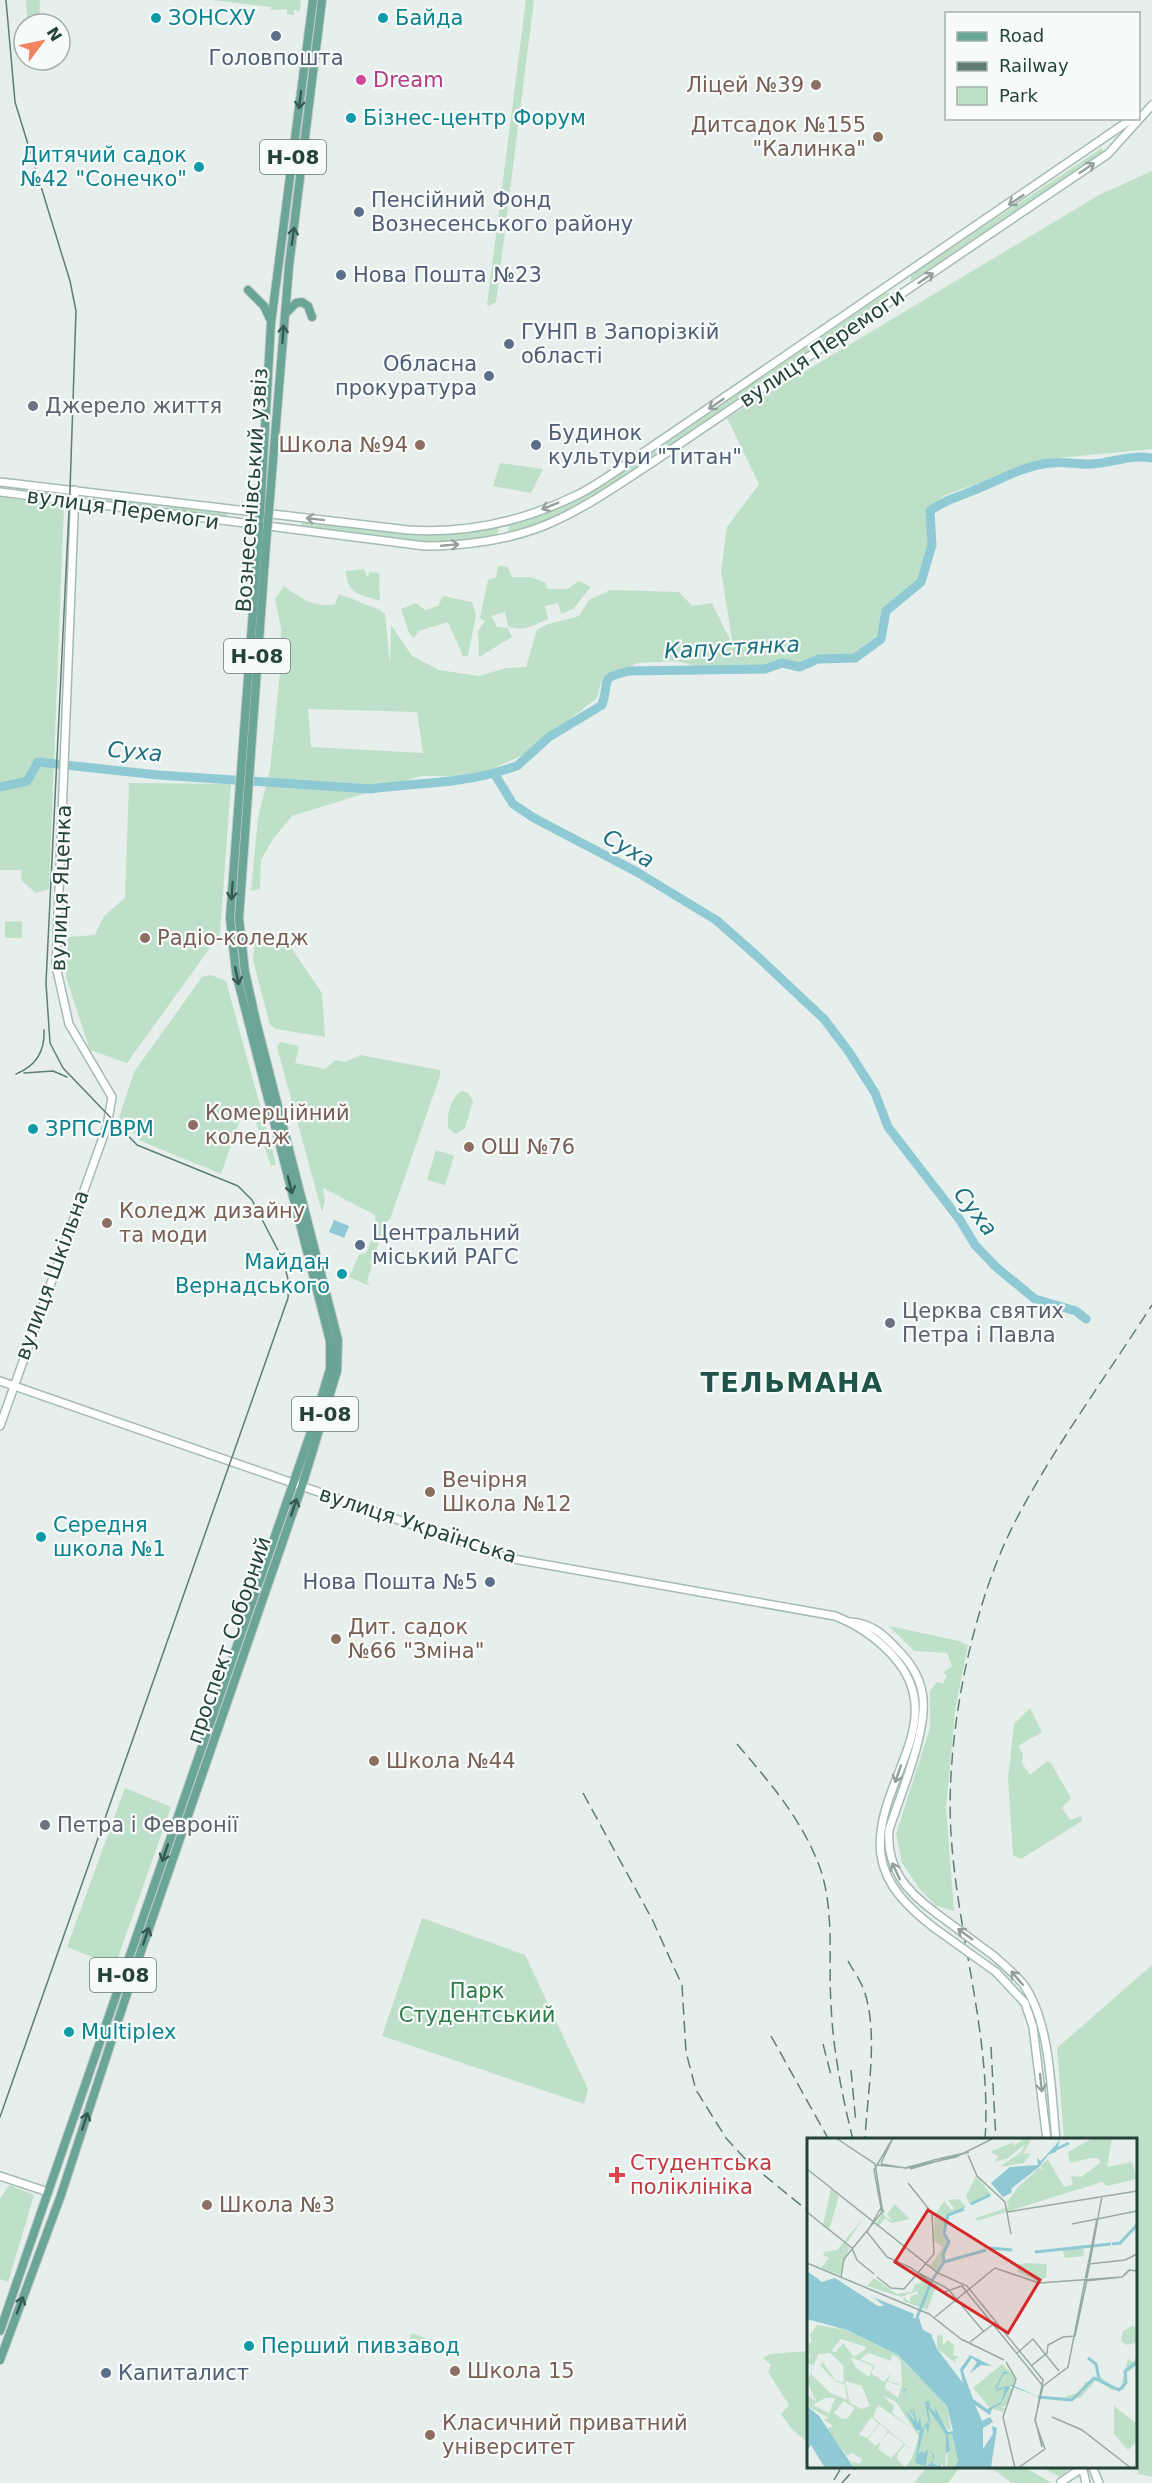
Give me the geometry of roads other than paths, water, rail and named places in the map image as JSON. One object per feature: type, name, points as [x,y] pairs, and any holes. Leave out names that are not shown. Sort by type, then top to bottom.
[{"type":"main road","name":"Н-08","points":[[271,323],[313,0]]},
{"type":"main road","name":"Н-08","points":[[284,315],[322,0]]},
{"type":"main road","points":[[310,21],[319,22]]},
{"type":"main road","name":"вулиця Перемоги","points":[[1140,117],[1152,104]]},
{"type":"main road","name":"вулиця Перемоги","points":[[0,482],[405,530],[440,532],[501,522],[535,512],[578,494],[658,443],[1130,120]]},
{"type":"main road","name":"вулиця Перемоги","points":[[0,492],[425,546],[462,544],[542,527],[572,512],[666,453],[1107,154],[1138,120]]},
{"type":"main road","points":[[896,282],[904,292]]},
{"type":"main road","points":[[248,290],[264,306],[271,323]]},
{"type":"main road","points":[[284,315],[296,303],[302,302],[308,306],[312,317]]},
{"type":"main road","name":"Вознесенівський узвіз","points":[[230,918],[284,315]]},
{"type":"main road","name":"Вознесенівський узвіз","points":[[266,497],[271,323]]},
{"type":"main road","points":[[658,443],[666,453]]},
{"type":"main road","points":[[74,502],[75,490]]},
{"type":"main road","points":[[161,513],[162,500]]},
{"type":"main road","name":"вулиця Яценка","points":[[74,502],[56,966],[69,1024],[112,1097],[107,1126]]},
{"type":"main road","points":[[501,522],[504,536]]},
{"type":"main road","name":"Вознесенівський узвіз","points":[[239,918],[243,791]]},
{"type":"main road","name":"проспект Соборний","points":[[230,918],[236,973],[330,1341],[332,1359],[324,1391],[292,1483],[254,1609]]},
{"type":"main road","name":"проспект Соборний","points":[[0,2331],[254,1609],[302,1486],[337,1371],[338,1340],[256,1021],[245,972],[239,918]]},
{"type":"main road","name":"вулиця Шкільна","points":[[0,1426],[107,1126]]},
{"type":"main road","name":"вулиця Українська","points":[[0,1381],[508,1558],[835,1616],[881,1643],[904,1669],[915,1693],[915,1728],[885,1813],[881,1855],[885,1871],[900,1897],[933,1927],[996,1972],[1025,2003],[1037,2044],[1047,2138]]},
{"type":"main road","name":"вулиця Українська","points":[[848,1622],[865,1623],[890,1642],[911,1665],[923,1693],[922,1727],[889,1830],[888,1844],[894,1870],[901,1881],[936,1913],[1010,1970],[1030,1995],[1045,2046],[1056,2138]]},
{"type":"main road","name":"проспект Соборний","points":[[0,2360],[61,2195],[202,1759]]},
{"type":"main road","points":[[1037,2044],[1045,2046]]},
{"type":"main road","points":[[0,2176],[48,2192]]},
{"type":"main road","points":[[1058,2482],[1080,2468]]},
{"type":"main road","points":[[1082,2468],[1086,2483]]},
{"type":"main road","points":[[1093,2468],[1099,2483]]},
{"type":"water","points":[[334,1220],[349,1226],[344,1238],[329,1232]]},
{"type":"waterway","name":"Капустянка","points":[[494,773],[517,766],[549,737],[602,705],[607,681],[619,674],[629,671],[765,669],[782,663],[800,667],[818,659],[855,658],[881,639],[886,611],[921,582],[932,545],[930,511],[935,507],[1030,467],[1056,463],[1092,464],[1137,457],[1152,458]]},
{"type":"waterway","name":"Суха","points":[[0,787],[27,781],[38,762],[158,775],[371,789],[479,777],[494,773],[513,804],[534,818],[637,872],[716,920],[757,956],[824,1019],[849,1052],[875,1093],[888,1127],[960,1220],[975,1245],[996,1267],[1035,1299],[1076,1311],[1086,1319]]},
{"type":"tram line","points":[[0,2117],[288,1298],[289,1283],[283,1260],[252,1200],[238,1186],[137,1145],[63,1068],[50,1043],[46,983],[70,490],[76,311],[70,281],[15,102],[6,0]]},
{"type":"tram line","points":[[16,1074],[29,1067],[38,1057],[43,1045],[44,1030]]},
{"type":"tram line","points":[[24,1073],[53,1071],[67,1077]]},
{"type":"railway","points":[[985,2138],[986,2101],[979,2024],[954,1871],[951,1833],[952,1755],[965,1670],[987,1588],[1018,1516],[1066,1436],[1152,1305]]},
{"type":"railway","points":[[737,1744],[773,1787],[795,1818],[813,1850],[825,1884],[830,1936],[832,2021],[836,2056],[853,2138]]},
{"type":"railway","points":[[583,1793],[652,1919],[682,1985],[686,2052],[696,2090],[726,2138],[748,2162],[807,2210]]},
{"type":"railway","points":[[848,1961],[864,1990],[871,2026],[871,2064],[865,2138]]},
{"type":"railway","points":[[771,2036],[828,2138]]},
{"type":"railway","points":[[823,2044],[832,2079]]},
{"type":"railway","points":[[991,2047],[996,2138]]},
{"type":"railway","points":[[851,2070],[856,2124]]},
{"type":"railway","points":[[834,2480],[841,2468]]},
{"type":"railway","points":[[842,2483],[855,2468]]},
{"type":"place","name":"ЗОНСХУ","points":[[156,18]]},
{"type":"place","name":"Байда","points":[[383,18]]},
{"type":"place","name":"Головпошта","points":[[276,36]]},
{"type":"place","name":"Dream","points":[[361,80]]},
{"type":"place","name":"Ліцей №39","points":[[816,85]]},
{"type":"place","name":"Бізнес-центр Форум","points":[[351,118]]},
{"type":"place","name":"Дитсадок №155 \"Калинка\"","points":[[878,137]]},
{"type":"place","name":"Дитячий садок №42 \"Сонечко\"","points":[[199,167]]},
{"type":"place","name":"Пенсійний Фонд Вознесенського району","points":[[359,212]]},
{"type":"place","name":"Нова Пошта №23","points":[[341,275]]},
{"type":"place","name":"ГУНП в Запорізкій області","points":[[509,344]]},
{"type":"place","name":"Обласна прокуратура","points":[[489,376]]},
{"type":"place","name":"Джерело життя","points":[[33,406]]},
{"type":"place","name":"Школа №94","points":[[420,445]]},
{"type":"place","name":"Будинок культури \"Титан\"","points":[[536,445]]},
{"type":"place","name":"Радіо-коледж","points":[[145,938]]},
{"type":"place","name":"Комерційний коледж","points":[[193,1125]]},
{"type":"place","name":"ЗРПС/ВРМ","points":[[33,1129]]},
{"type":"place","name":"ОШ №76","points":[[469,1147]]},
{"type":"place","name":"Коледж дизайну та моди","points":[[107,1223]]},
{"type":"place","name":"Центральний міський РАГС","points":[[360,1245]]},
{"type":"place","name":"Майдан Вернадського","points":[[342,1274]]},
{"type":"place","name":"Церква святих Петра і Павла","points":[[890,1323]]},
{"type":"place","name":"Вечірня Школа №12","points":[[430,1492]]},
{"type":"place","name":"Середня школа №1","points":[[41,1537]]},
{"type":"place","name":"Нова Пошта №5","points":[[490,1582]]},
{"type":"place","name":"Дит. садок №66 \"Зміна\"","points":[[336,1639]]},
{"type":"place","name":"Школа №44","points":[[374,1761]]},
{"type":"place","name":"Петра і Февронії","points":[[45,1825]]},
{"type":"place","name":"Multiplex","points":[[69,2032]]},
{"type":"place","name":"Студентська поліклініка","points":[[617,2175]]},
{"type":"place","name":"Школа №3","points":[[207,2205]]},
{"type":"place","name":"Перший пивзавод","points":[[249,2346]]},
{"type":"place","name":"Школа 15","points":[[455,2371]]},
{"type":"place","name":"Капиталист","points":[[106,2373]]},
{"type":"place","name":"Класичний приватний університет","points":[[430,2435]]},
{"type":"district","name":"ТЕЛЬМАНА","points":[[792,1383]]},
{"type":"park label","name":"Парк Студентський","points":[[477,2003]]}]
